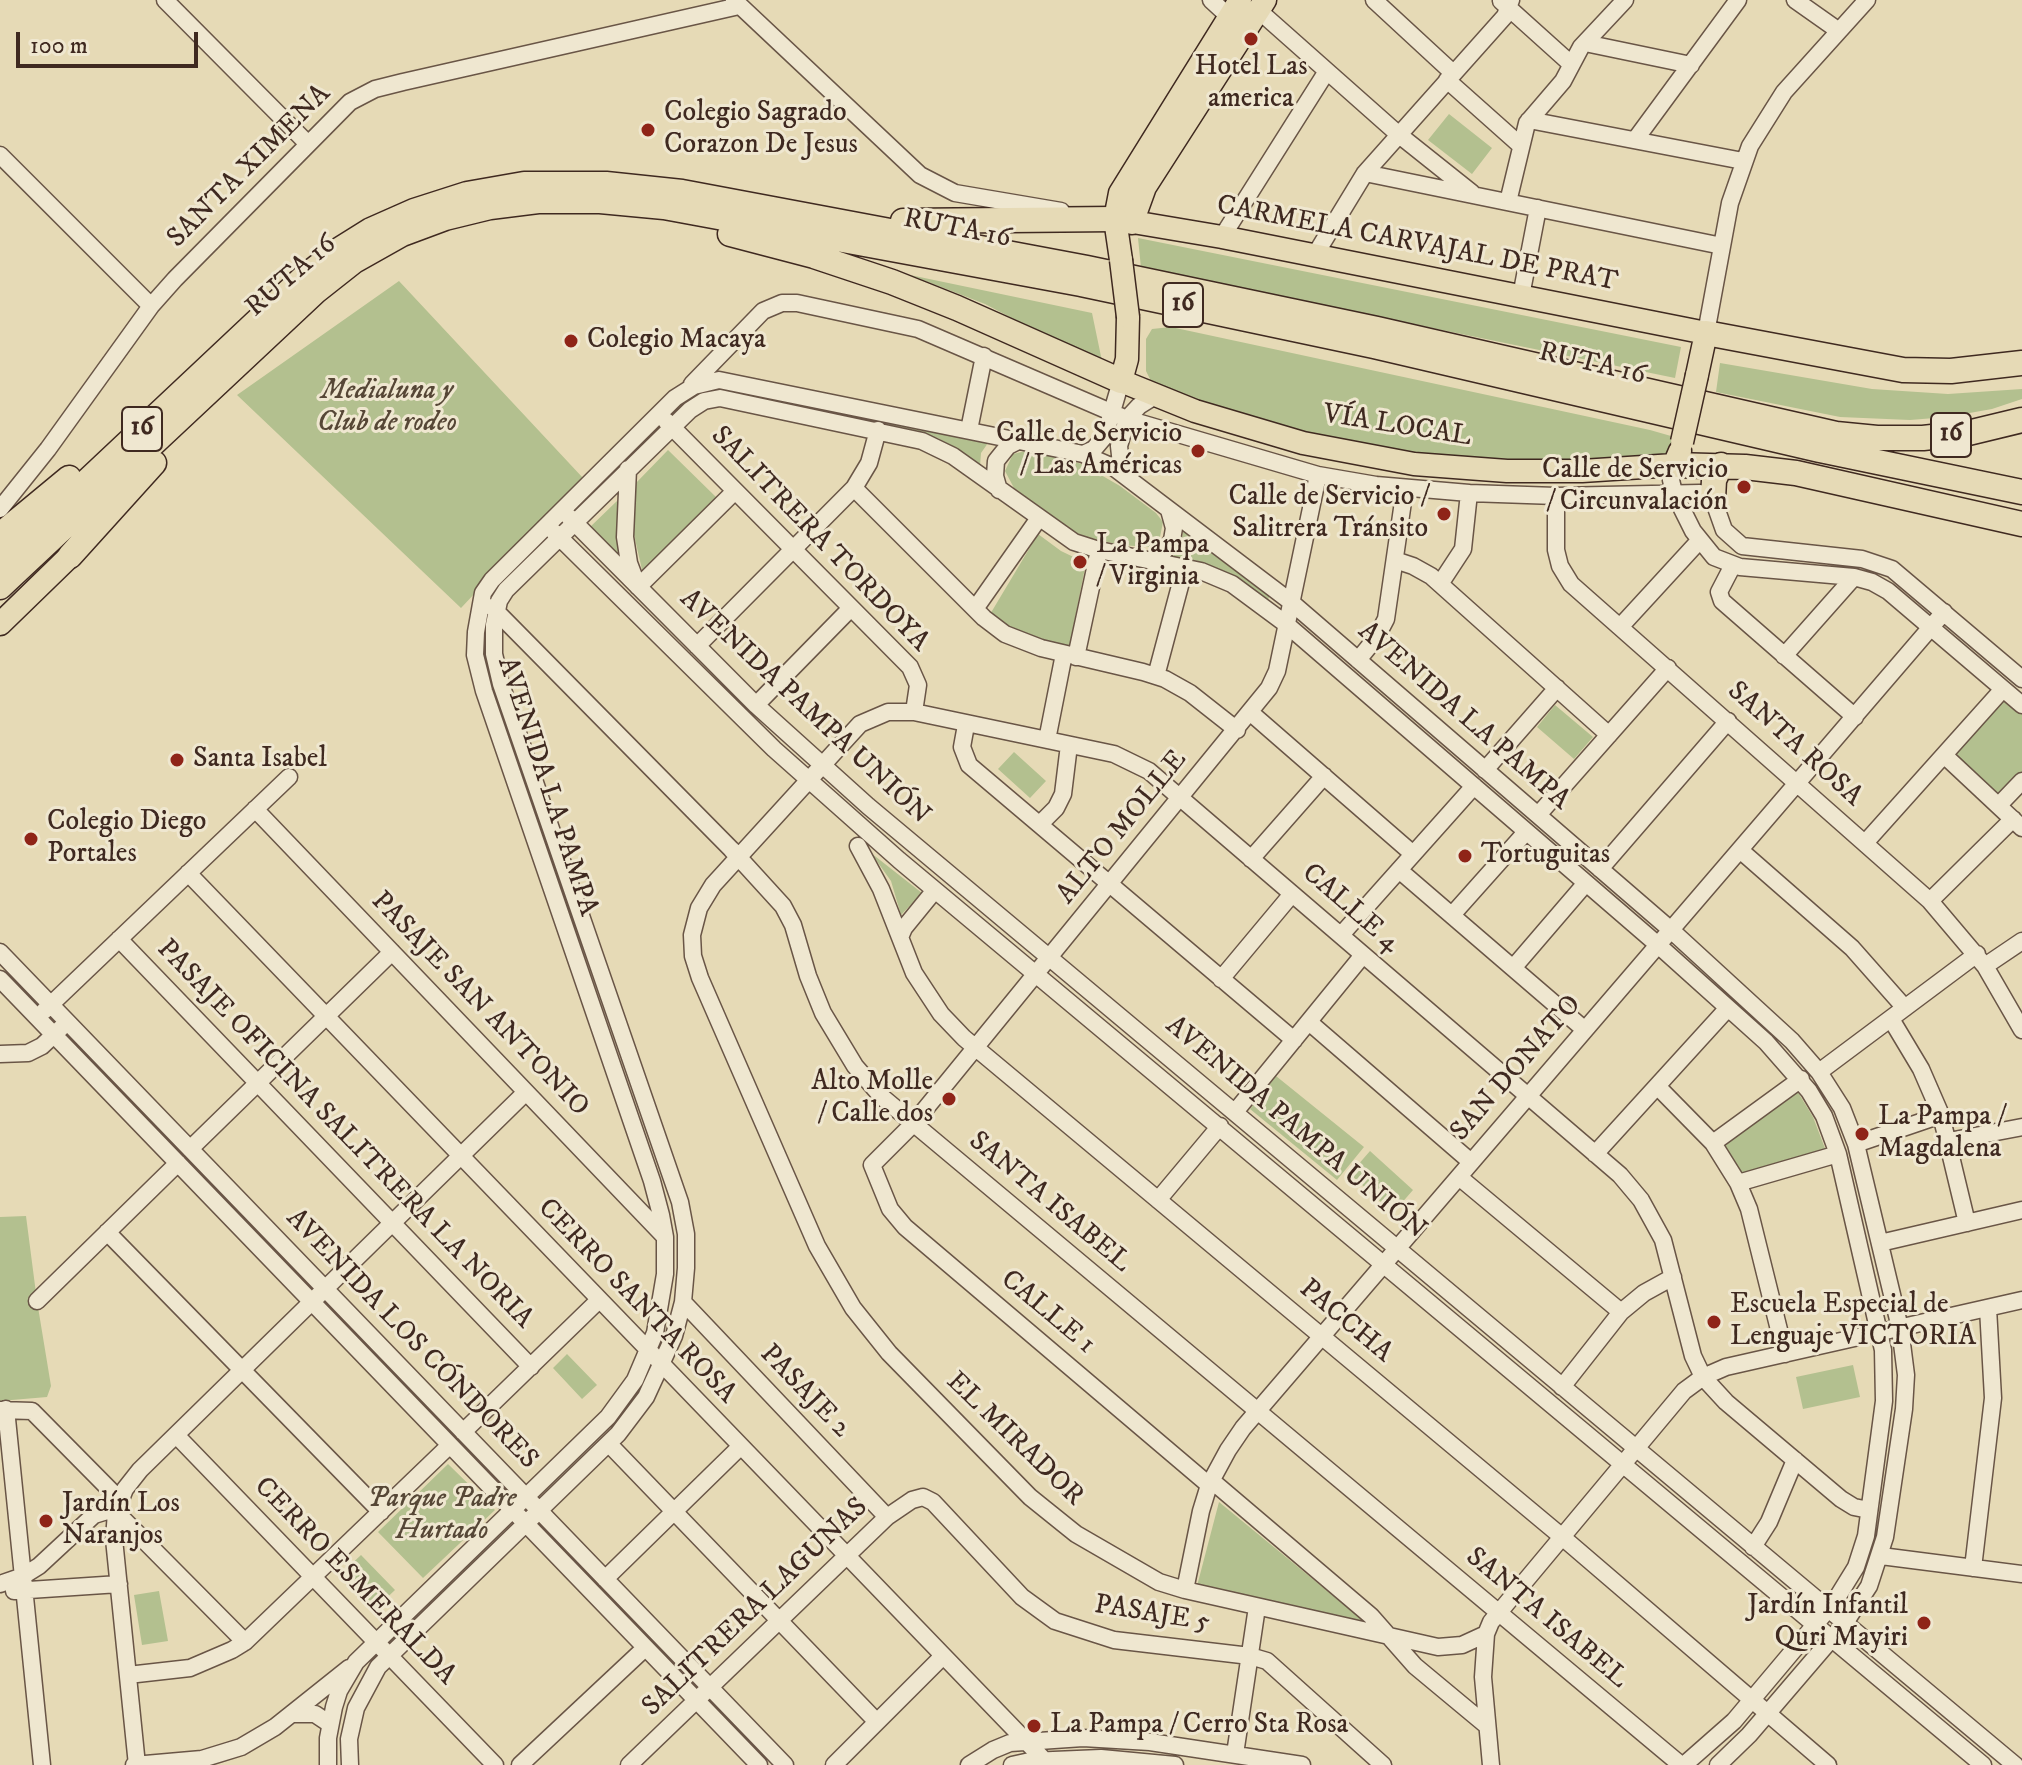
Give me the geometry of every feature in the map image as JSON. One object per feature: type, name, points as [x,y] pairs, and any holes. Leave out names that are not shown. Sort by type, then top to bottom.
[{"type":"highway","name":"RUTA 16","points":[[0,563],[320,264],[371,230],[440,201],[495,188],[552,183],[606,184],[682,192],[1219,295],[1836,434],[1923,438],[1968,433],[2022,420]]},
{"type":"highway","points":[[538,201],[656,218],[814,256],[925,294],[1121,381]]},
{"type":"highway","name":"RUTA 16","points":[[0,587],[316,291],[369,251],[402,234],[445,218],[490,207],[538,201],[600,201],[664,207],[1081,284],[1374,346],[1834,453],[2022,492]]},
{"type":"highway","points":[[781,210],[920,221],[1124,221]]},
{"type":"highway","points":[[0,535],[285,296]]},
{"type":"highway","points":[[1706,333],[1903,370],[1951,371],[2022,363]]},
{"type":"highway","points":[[70,556],[149,470],[228,375]]},
{"type":"highway","points":[[1678,454],[1721,465],[1796,473],[2022,524]]},
{"type":"highway","points":[[1713,499],[1714,480],[1721,465]]},
{"type":"main road","points":[[1121,381],[1128,346],[1128,317],[1121,260],[1124,221],[1117,204],[1125,183],[1247,11]]},
{"type":"main road","name":"CARMELA CARVAJAL DE PRAT","points":[[1124,221],[1222,237],[1706,333]]},
{"type":"main road","points":[[1678,454],[1706,333]]},
{"type":"main road","name":"VÍA LOCAL","points":[[1121,381],[1155,396],[1268,434],[1340,452],[1414,464],[1545,472],[1678,454]]},
{"type":"main road","points":[[0,624],[70,556]]},
{"type":"street","points":[[165,0],[308,144]]},
{"type":"street","points":[[1211,0],[1247,11],[1327,71],[1475,196]]},
{"type":"street","points":[[1374,0],[1520,145]]},
{"type":"street","points":[[1508,202],[1520,145],[1529,120],[1563,81],[1585,43],[1625,0]]},
{"type":"street","points":[[1635,140],[1738,0]]},
{"type":"street","points":[[1795,0],[1839,31]]},
{"type":"street","points":[[1706,333],[1730,203],[1743,161],[1775,104],[1867,0]]},
{"type":"street","points":[[1315,255],[1365,173],[1505,16],[1506,2]]},
{"type":"street","points":[[1506,2],[1571,64]]},
{"type":"street","points":[[736,3],[909,167],[931,183],[955,193],[980,198],[1124,221]]},
{"type":"street","name":"SANTA XIMENA","points":[[0,509],[151,306],[350,102],[375,89],[736,3]]},
{"type":"street","points":[[1585,43],[1691,65]]},
{"type":"street","points":[[1222,237],[1327,71]]},
{"type":"street","points":[[1529,120],[1743,161]]},
{"type":"street","points":[[0,155],[151,306]]},
{"type":"street","points":[[1365,173],[1722,246]]},
{"type":"street","points":[[1521,296],[1538,208]]},
{"type":"street","points":[[687,389],[763,311],[782,303],[797,303],[918,329],[1120,416],[1318,475],[1405,488],[1469,493],[1556,496],[1700,493],[1713,499],[1724,530],[1742,546],[1872,561],[1901,575],[2022,679]]},
{"type":"street","points":[[969,430],[984,356]]},
{"type":"street","name":"AVENIDA LA PAMPA","points":[[350,1765],[349,1739],[356,1708],[369,1680],[389,1655],[609,1444],[637,1412],[662,1366],[683,1302],[686,1234],[675,1183],[501,684],[494,654],[496,611],[506,590],[553,532],[659,414],[687,389],[710,381],[728,380],[1083,454],[1122,473],[1291,602],[1671,930],[1792,1041],[1819,1072],[1842,1108],[1856,1144],[1900,1328],[1905,1367],[1904,1409],[1881,1556],[1869,1586],[1845,1623],[1768,1714],[1718,1765]]},
{"type":"street","points":[[1121,381],[1119,446],[1122,473]]},
{"type":"street","points":[[1083,454],[1102,441],[1120,416],[1155,396]]},
{"type":"street","name":"AVENIDA LA PAMPA","points":[[568,516],[628,469],[696,405],[720,398],[906,436],[938,447],[1074,542],[1185,567],[1232,584],[1286,624],[1658,945],[1778,1053],[1801,1079],[1824,1116],[1838,1154],[1880,1333],[1884,1401],[1866,1536],[1856,1567],[1828,1609],[1724,1731],[1682,1765]]},
{"type":"street","name":"SALITRERA TORDOYA","points":[[659,414],[914,673],[918,691],[914,712]]},
{"type":"street","points":[[697,646],[854,488],[869,463],[878,430]]},
{"type":"street","points":[[999,490],[995,476],[996,461],[1008,446],[1020,440]]},
{"type":"street","points":[[1678,454],[1671,480],[1674,493],[1699,541],[1714,557],[1733,565],[1854,577],[1872,582],[1888,591],[2022,705]]},
{"type":"street","points":[[628,469],[625,537],[629,563],[638,587],[735,491]]},
{"type":"street","name":"ALTO MOLLE","points":[[872,1165],[913,1124],[976,1048],[1251,713],[1274,680],[1318,475]]},
{"type":"street","points":[[0,482],[11,496]]},
{"type":"street","points":[[854,488],[975,609],[1017,640],[1156,676],[1190,693],[1237,730]]},
{"type":"street","points":[[1358,660],[1383,626],[1405,488]]},
{"type":"street","points":[[1440,584],[1463,549],[1469,493]]},
{"type":"street","name":"SANTA ROSA","points":[[1556,496],[1556,550],[1560,566],[1571,584],[1930,901],[1981,960],[2022,1030]]},
{"type":"street","points":[[1150,560],[1163,553],[1172,540],[1174,528],[1169,510]]},
{"type":"street","name":"AVENIDA PAMPA UNIÓN","points":[[568,516],[756,705],[901,835],[2015,1765]]},
{"type":"street","points":[[975,609],[1039,518]]},
{"type":"street","name":"AVENIDA LA PAMPA","points":[[356,1662],[608,1417],[635,1380],[649,1352],[664,1293],[665,1237],[652,1181],[480,678],[475,644],[482,597],[492,580],[553,532]]},
{"type":"street","name":"AVENIDA PAMPA UNIÓN","points":[[553,532],[745,721],[935,890],[1983,1765]]},
{"type":"street","points":[[1620,627],[1699,541]]},
{"type":"street","points":[[1047,740],[1099,550]]},
{"type":"street","points":[[1395,560],[1421,570],[1440,584],[1609,735]]},
{"type":"street","points":[[1733,565],[1720,588],[1720,599],[1855,717]]},
{"type":"street","points":[[1156,676],[1185,567]]},
{"type":"street","points":[[1784,656],[1854,577]]},
{"type":"street","name":"SANTA ISABEL","points":[[482,597],[777,898],[789,915],[815,995],[843,1049],[882,1097],[1682,1765]]},
{"type":"street","points":[[756,705],[851,608]]},
{"type":"street","name":"SAN DONATO","points":[[1185,1590],[1210,1482],[1235,1439],[1944,612]]},
{"type":"street","points":[[1538,815],[1668,668]]},
{"type":"street","points":[[1485,770],[1557,688]]},
{"type":"street","points":[[1865,843],[2003,689]]},
{"type":"street","name":"CALLE 4","points":[[821,765],[852,731],[869,718],[897,711],[1114,754],[1149,771],[1631,1187],[1650,1213],[1663,1240],[1693,1356],[1703,1377]]},
{"type":"street","points":[[1251,713],[1413,854]]},
{"type":"street","points":[[1600,869],[1728,721]]},
{"type":"street","points":[[966,725],[962,747],[969,765],[1294,1040]]},
{"type":"street","points":[[1040,824],[1056,808],[1063,794],[1069,745]]},
{"type":"street","points":[[1930,901],[2018,824],[1944,755]]},
{"type":"street","name":"EL MIRADOR","points":[[821,765],[713,885],[699,908],[693,927],[693,956],[809,1227],[843,1293],[864,1323],[968,1436],[1045,1510],[1076,1534],[1159,1582],[1392,1639],[1446,1648],[1462,1645],[1486,1634]]},
{"type":"street","points":[[1251,859],[1324,776]]},
{"type":"street","points":[[37,1018],[289,777]]},
{"type":"street","points":[[1999,805],[2022,781]]},
{"type":"street","points":[[1341,935],[1474,786]]},
{"type":"street","name":"PASAJE SAN ANTONIO","points":[[255,809],[665,1237]]},
{"type":"street","points":[[1452,915],[1526,832]]},
{"type":"street","name":"PACCHA","points":[[858,846],[901,935],[910,966],[932,1002],[952,1026],[1561,1536],[1828,1765]]},
{"type":"street","points":[[1740,850],[1852,948],[1905,1008]]},
{"type":"street","points":[[1399,870],[1585,1030]]},
{"type":"street","name":"CERRO SANTA ROSA","points":[[188,873],[1046,1762]]},
{"type":"street","points":[[1513,968],[1586,883]]},
{"type":"street","points":[[901,935],[935,890]]},
{"type":"street","points":[[1221,979],[1292,894]]},
{"type":"street","name":"PASAJE OFICINA SALITRERA LA NORIA","points":[[119,939],[531,1367]]},
{"type":"street","points":[[1819,1072],[1905,1008],[1981,960],[2022,941]]},
{"type":"street","name":"AVENIDA LOS CÓNDORES","points":[[0,952],[785,1765]]},
{"type":"street","points":[[190,1149],[392,952]]},
{"type":"street","points":[[1235,1112],[1363,955]]},
{"type":"street","name":"AVENIDA LOS CÓNDORES","points":[[0,979],[759,1765]]},
{"type":"street","points":[[1595,1154],[1728,1008]]},
{"type":"street","points":[[1891,1019],[1921,1069],[1941,1115],[1967,1223]]},
{"type":"street","points":[[0,1054],[28,1053],[68,1022]]},
{"type":"street","points":[[1309,1022],[1471,1162]]},
{"type":"street","points":[[1713,1143],[1801,1079]]},
{"type":"street","points":[[1657,1086],[1713,1143],[1738,1183],[1749,1209],[1785,1354]]},
{"type":"street","points":[[356,1662],[231,1758],[136,1765],[114,1539],[118,1506],[140,1470],[526,1092]]},
{"type":"street","points":[[1856,1144],[1941,1115]]},
{"type":"street","points":[[1158,1200],[1220,1126]]},
{"type":"street","points":[[1949,1141],[2022,1127]]},
{"type":"street","points":[[1738,1183],[1838,1154]]},
{"type":"street","points":[[37,1301],[178,1163]]},
{"type":"street","name":"CALLE 1","points":[[872,1165],[893,1214],[905,1227],[1371,1616],[1415,1666],[1486,1725]]},
{"type":"street","points":[[1459,1177],[1621,1312]]},
{"type":"street","points":[[1880,1243],[2022,1210]]},
{"type":"street","points":[[107,1232],[381,1512]]},
{"type":"street","points":[[1562,1387],[1621,1312],[1644,1293],[1673,1277]]},
{"type":"street","points":[[463,1432],[599,1300]]},
{"type":"street","points":[[1491,1765],[1483,1677],[1486,1634],[1497,1612],[1684,1391],[1703,1377],[1726,1367],[2022,1300]]},
{"type":"street","name":"PASAJE 2","points":[[683,1302],[887,1517]]},
{"type":"street","points":[[1973,1568],[1993,1398],[1988,1308]]},
{"type":"street","points":[[1703,1377],[1726,1402],[1841,1499],[1854,1507],[1869,1510]]},
{"type":"street","points":[[42,1765],[3,1410],[32,1411],[245,1642]]},
{"type":"street","name":"CERRO ESMERALDA","points":[[176,1435],[495,1765]]},
{"type":"street","points":[[609,1444],[877,1722]]},
{"type":"street","points":[[128,1675],[190,1668],[219,1658],[245,1642],[450,1445]]},
{"type":"street","points":[[605,1579],[740,1447]]},
{"type":"street","points":[[1753,1547],[1769,1522],[1795,1460]]},
{"type":"street","name":"SALITRERA LAGUNAS","points":[[629,1765],[887,1517],[912,1500],[923,1497]]},
{"type":"street","name":"PASAJE 5","points":[[923,1497],[933,1502],[1022,1597],[1055,1621],[1114,1640],[1250,1656],[1267,1661],[1383,1765]]},
{"type":"street","points":[[23,1584],[94,1515],[118,1506]]},
{"type":"street","points":[[1881,1556],[2022,1574]]},
{"type":"street","points":[[0,1587],[23,1584],[119,1584]]},
{"type":"street","points":[[1235,1754],[1257,1607]]},
{"type":"street","points":[[520,1765],[645,1648]]},
{"type":"street","points":[[834,1765],[943,1656]]},
{"type":"street","points":[[328,1765],[330,1724],[339,1691],[356,1662]]},
{"type":"street","points":[[292,1714],[310,1712],[330,1724]]},
{"type":"street","points":[[969,1765],[1001,1746],[1024,1741],[1105,1738],[1302,1765]]},
{"type":"street","points":[[1012,1765],[1101,1758],[1175,1765]]},
{"type":"green space","points":[[1449,114],[1492,148],[1472,174],[1428,140]]},
{"type":"green space","points":[[1138,238],[1681,347],[1675,378],[1141,268]]},
{"type":"green space","points":[[910,275],[1092,313],[1103,366],[985,304]]},
{"type":"green space","name":"Medialuna y Club de rodeo","points":[[399,281],[583,478],[461,608],[237,395]]},
{"type":"green space","points":[[1171,327],[1650,430],[1671,436],[1673,448],[1662,457],[1629,461],[1485,461],[1401,451],[1321,436],[1222,409],[1151,381],[1146,371],[1146,339],[1152,329]]},
{"type":"green space","points":[[1720,363],[1872,389],[1948,394],[2022,389],[2022,399],[1992,409],[1947,417],[1910,420],[1840,417],[1716,392]]},
{"type":"green space","points":[[717,386],[988,443],[981,453],[980,466],[938,438],[722,391],[679,414],[675,410],[690,394]]},
{"type":"green space","points":[[668,450],[718,499],[643,574],[632,526],[635,484]]},
{"type":"green space","points":[[1030,450],[1082,464],[1120,486],[1156,513],[1163,522],[1160,537],[1149,547],[1120,545],[1079,535],[1062,524],[1014,488],[1005,471],[1013,454]]},
{"type":"green space","points":[[617,501],[620,560],[589,528]]},
{"type":"green space","points":[[1184,529],[1270,595],[1267,602],[1172,558],[1180,545]]},
{"type":"green space","points":[[1038,534],[1061,551],[1086,563],[1069,648],[1020,638],[989,616]]},
{"type":"green space","points":[[2005,698],[2022,713],[2022,776],[2003,795],[1996,796],[1954,761],[1953,751]]},
{"type":"green space","points":[[1555,705],[1593,737],[1574,759],[1537,727]]},
{"type":"green space","points":[[1014,752],[1046,781],[1030,798],[998,769]]},
{"type":"green space","points":[[871,853],[922,893],[901,915],[891,881]]},
{"type":"green space","points":[[1276,1076],[1364,1147],[1337,1180],[1250,1109]]},
{"type":"green space","points":[[1796,1089],[1813,1117],[1826,1151],[1743,1176],[1736,1171],[1722,1142]]},
{"type":"green space","points":[[1370,1151],[1413,1190],[1393,1213],[1350,1174]]},
{"type":"green space","points":[[26,1216],[51,1386],[47,1397],[0,1401],[0,1217]]},
{"type":"green space","points":[[567,1354],[597,1385],[582,1399],[553,1368]]},
{"type":"green space","points":[[1853,1365],[1860,1397],[1803,1409],[1796,1377]]},
{"type":"green space","name":"Parque Padre Hurtado","points":[[448,1464],[495,1510],[423,1578],[378,1532]]},
{"type":"green space","points":[[1219,1502],[1365,1622],[1197,1586]]},
{"type":"green space","points":[[361,1555],[395,1590],[375,1609],[341,1574]]},
{"type":"green space","points":[[159,1591],[168,1641],[142,1645],[134,1595]]},
{"type":"place","name":"Hotel Las america","points":[[1251,39]]},
{"type":"place","name":"Colegio Sagrado Corazon De Jesus","points":[[648,130]]},
{"type":"place","name":"Colegio Macaya","points":[[571,341]]},
{"type":"place","name":"Calle de Servicio / Las Américas","points":[[1198,451]]},
{"type":"place","name":"Calle de Servicio / Circunvalación","points":[[1744,487]]},
{"type":"place","name":"Calle de Servicio / Salitrera Tránsito","points":[[1444,514]]},
{"type":"place","name":"La Pampa / Virginia","points":[[1080,562]]},
{"type":"place","name":"Santa Isabel","points":[[177,760]]},
{"type":"place","name":"Colegio Diego Portales","points":[[31,839]]},
{"type":"place","name":"Tortuguitas","points":[[1465,856]]},
{"type":"place","name":"Alto Molle / Calle dos","points":[[949,1099]]},
{"type":"place","name":"La Pampa / Magdalena","points":[[1862,1134]]},
{"type":"place","name":"Escuela Especial de Lenguaje VICTORIA","points":[[1714,1322]]},
{"type":"place","name":"Jardín Los Naranjos","points":[[46,1521]]},
{"type":"place","name":"Jardín Infantil Quri Mayiri","points":[[1924,1623]]},
{"type":"place","name":"La Pampa / Cerro Sta Rosa","points":[[1034,1726]]}]
